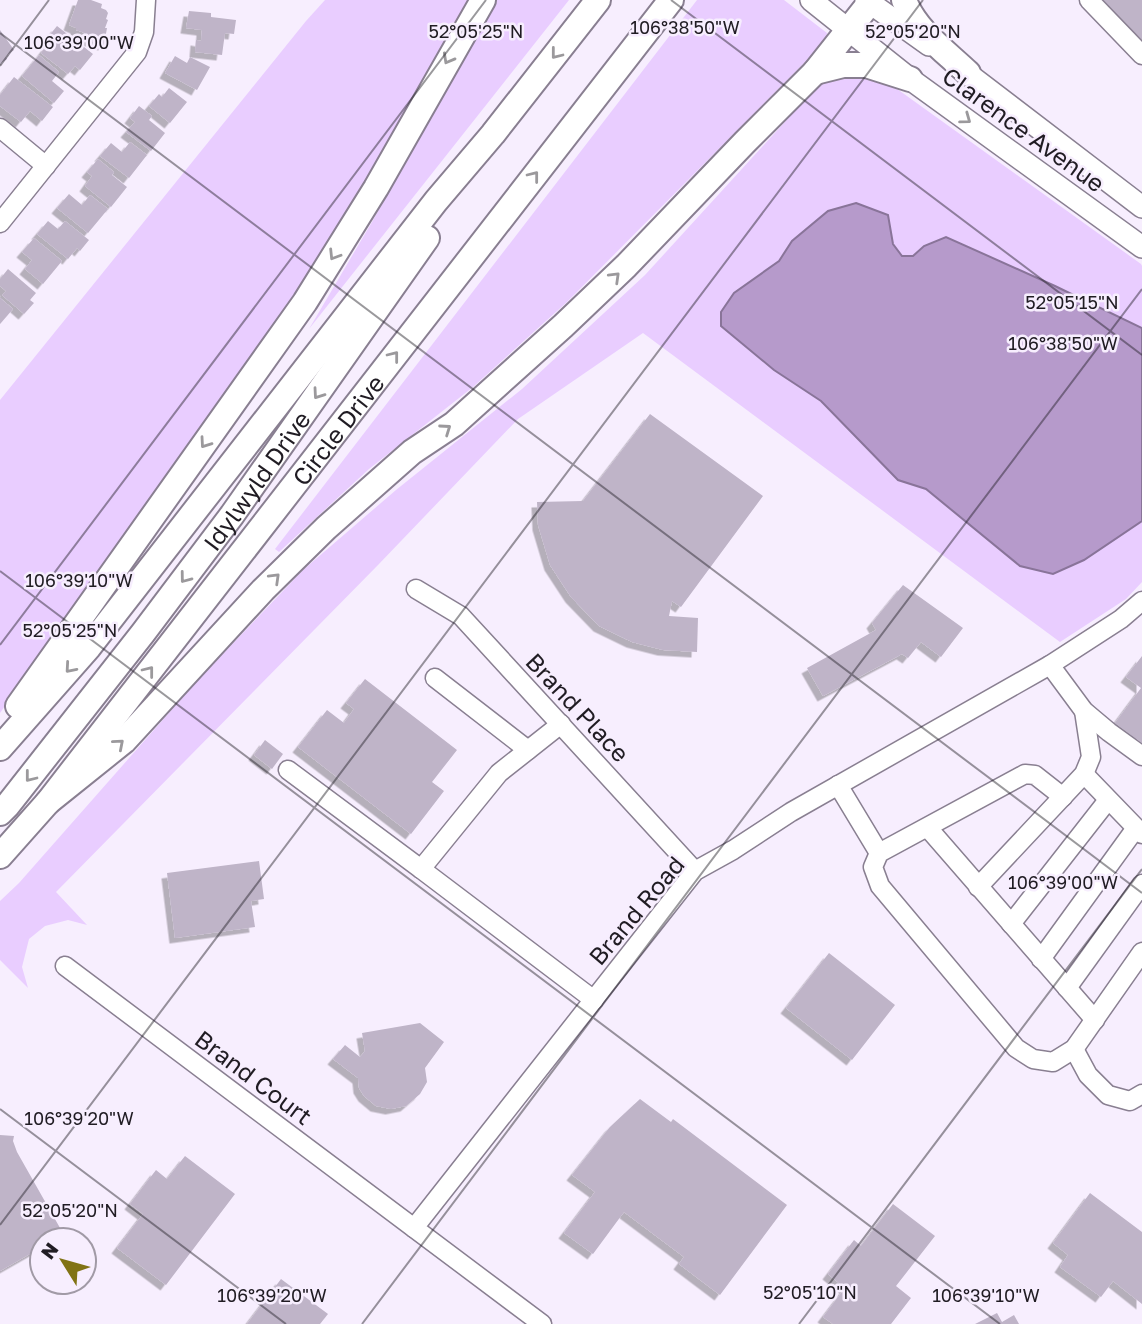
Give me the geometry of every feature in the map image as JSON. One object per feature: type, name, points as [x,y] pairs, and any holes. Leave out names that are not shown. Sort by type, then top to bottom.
[{"type":"highway","points":[[0,732],[305,302],[376,188],[483,0]]},
{"type":"highway","points":[[0,748],[89,647],[436,201],[493,134],[598,0]]},
{"type":"highway","name":"Circle Drive","points":[[0,856],[48,802],[671,0]]},
{"type":"highway","points":[[904,0],[925,33],[968,73]]},
{"type":"highway","points":[[48,802],[124,741],[263,590],[326,528],[412,452],[454,424],[626,266],[815,72],[869,1]]},
{"type":"highway","points":[[815,72],[843,65],[866,65],[910,79]]},
{"type":"highway","name":"Idylwyld Drive","points":[[0,813],[143,633],[232,515],[447,209],[493,134]]},
{"type":"main road","name":"Clarence Avenue","points":[[811,0],[910,79],[1142,247]]},
{"type":"main road","name":"Clarence Avenue","points":[[869,1],[968,73],[1142,208]]},
{"type":"street","points":[[0,223],[137,52],[144,33],[146,0]]},
{"type":"street","points":[[1089,0],[1142,55]]},
{"type":"street","points":[[0,128],[46,166]]},
{"type":"street","name":"Brand Place","points":[[416,589],[461,616],[695,871]]},
{"type":"street","name":"Brand Road","points":[[414,1228],[695,871],[838,785],[1050,665],[1121,619],[1142,601]]},
{"type":"street","points":[[1050,665],[1084,711],[1142,756]]},
{"type":"street","points":[[435,678],[528,750]]},
{"type":"street","points":[[978,887],[1084,774],[1091,757],[1084,711]]},
{"type":"street","points":[[421,869],[499,773],[561,724]]},
{"type":"street","points":[[288,770],[594,1000]]},
{"type":"street","points":[[1063,797],[1035,775],[1025,774],[879,853],[873,867],[880,886],[1017,1048],[1033,1059],[1053,1062],[1074,1049],[1142,951]]},
{"type":"street","points":[[1041,959],[1139,831],[1084,774]]},
{"type":"street","points":[[838,785],[879,853]]},
{"type":"street","points":[[1011,924],[1108,800]]},
{"type":"street","points":[[928,828],[1095,1020]]},
{"type":"street","points":[[1067,988],[1142,884]]},
{"type":"street","name":"Brand Court","points":[[65,966],[414,1228]]},
{"type":"street","points":[[1074,1049],[1088,1075],[1108,1095],[1130,1101],[1142,1094]]},
{"type":"street","points":[[414,1228],[542,1324]]},
{"type":"shaded area","points":[[325,0],[472,0],[318,261],[0,713],[0,400]]},
{"type":"shaded area","points":[[492,0],[569,0],[309,329],[372,222]]},
{"type":"shaded area","points":[[697,0],[784,0],[827,33],[826,41],[567,302],[473,387],[369,469],[279,552],[275,549]]},
{"type":"shaded area","points":[[855,72],[886,81],[1141,264],[1142,328],[1055,286],[924,246],[913,256],[902,256],[893,244],[888,215],[856,203],[828,211],[792,241],[779,261],[734,293],[774,370],[821,401],[898,480],[926,489],[975,529],[1084,560],[1142,521],[1142,582],[1126,599],[1060,642],[643,333],[518,419],[56,892],[87,925],[68,920],[45,926],[29,939],[22,967],[28,988],[0,960],[0,901],[19,883],[197,681],[303,570],[396,490],[522,389],[645,275],[804,101],[828,79]]},
{"type":"shaded area","points":[[856,203],[888,215],[893,244],[902,256],[913,256],[924,246],[946,237],[1142,328],[1142,521],[1084,560],[1053,574],[1020,566],[926,489],[898,480],[821,401],[774,370],[721,326],[721,312],[734,293],[779,261],[792,241],[828,211]]},
{"type":"building","points":[[78,0],[91,0],[102,4],[101,8],[108,13],[104,45],[83,38],[85,33],[69,25]]},
{"type":"building","points":[[1103,0],[1142,0],[1142,40]]},
{"type":"building","points":[[189,11],[211,13],[211,17],[236,20],[234,34],[225,33],[222,55],[195,52],[196,40],[201,41],[202,30],[186,28]]},
{"type":"building","points":[[57,26],[93,54],[80,70],[75,66],[68,74],[41,53],[51,40],[48,37]]},
{"type":"building","points":[[0,30],[14,50],[0,64]]},
{"type":"building","points":[[39,55],[59,72],[52,81],[64,91],[54,103],[22,76]]},
{"type":"building","points":[[175,56],[187,63],[190,57],[210,67],[197,90],[165,73]]},
{"type":"building","points":[[14,77],[53,107],[42,121],[30,111],[21,122],[0,106],[0,95]]},
{"type":"building","points":[[169,88],[187,102],[170,123],[149,106],[159,94],[162,97]]},
{"type":"building","points":[[139,106],[152,116],[149,120],[165,133],[151,151],[126,132],[135,122],[130,118]]},
{"type":"building","points":[[130,142],[147,155],[129,178],[100,156],[111,143],[122,152]]},
{"type":"building","points":[[98,159],[127,187],[111,207],[85,186],[92,176],[87,172]]},
{"type":"building","points":[[69,194],[82,205],[90,195],[108,209],[88,233],[57,208]]},
{"type":"building","points":[[48,221],[58,229],[65,221],[89,240],[80,251],[77,248],[68,259],[37,234]]},
{"type":"building","points":[[34,238],[62,261],[43,284],[25,269],[32,260],[22,252]]},
{"type":"building","points":[[8,269],[36,293],[30,300],[34,303],[24,314],[2,295],[6,291],[0,286],[0,279]]},
{"type":"building","points":[[0,298],[13,309],[0,324]]},
{"type":"building","points":[[650,414],[763,496],[681,607],[672,601],[669,616],[698,618],[697,652],[663,650],[632,642],[599,626],[571,597],[550,565],[538,525],[537,502],[583,501]]},
{"type":"building","points":[[903,585],[963,628],[941,657],[921,642],[908,658],[902,654],[823,696],[807,668],[876,630],[872,623]]},
{"type":"building","points":[[1142,656],[1142,743],[1115,723],[1141,688],[1126,677]]},
{"type":"building","points":[[365,679],[457,750],[432,782],[444,791],[411,834],[298,747],[327,710],[344,723],[354,709],[346,703]]},
{"type":"building","points":[[265,740],[283,754],[272,769],[254,755]]},
{"type":"building","points":[[259,861],[264,899],[251,901],[255,927],[175,938],[167,873]]},
{"type":"building","points":[[829,953],[895,1005],[852,1060],[786,1008]]},
{"type":"building","points":[[420,1023],[444,1042],[425,1068],[427,1082],[420,1094],[406,1106],[391,1109],[376,1106],[364,1096],[359,1088],[358,1078],[333,1059],[345,1045],[360,1057],[365,1051],[362,1033]]},
{"type":"building","points":[[640,1099],[671,1122],[673,1119],[787,1205],[720,1295],[679,1264],[684,1257],[624,1212],[593,1254],[564,1233],[595,1192],[572,1175],[610,1127]]},
{"type":"building","points":[[0,1135],[14,1136],[17,1152],[59,1226],[28,1226],[28,1255],[0,1271]]},
{"type":"building","points":[[185,1156],[235,1194],[166,1285],[117,1248],[143,1214],[130,1204],[156,1170],[167,1179]]},
{"type":"building","points":[[1090,1193],[1142,1232],[1142,1304],[1113,1281],[1101,1297],[1060,1267],[1068,1255],[1053,1243]]},
{"type":"building","points":[[893,1204],[935,1236],[896,1286],[911,1298],[891,1324],[833,1324],[823,1317],[845,1288],[828,1274],[854,1240],[861,1246]]},
{"type":"building","points":[[281,1279],[328,1314],[320,1324],[247,1324]]},
{"type":"building","points":[[997,1313],[1002,1322],[1014,1315],[1019,1324],[975,1324]]}]
